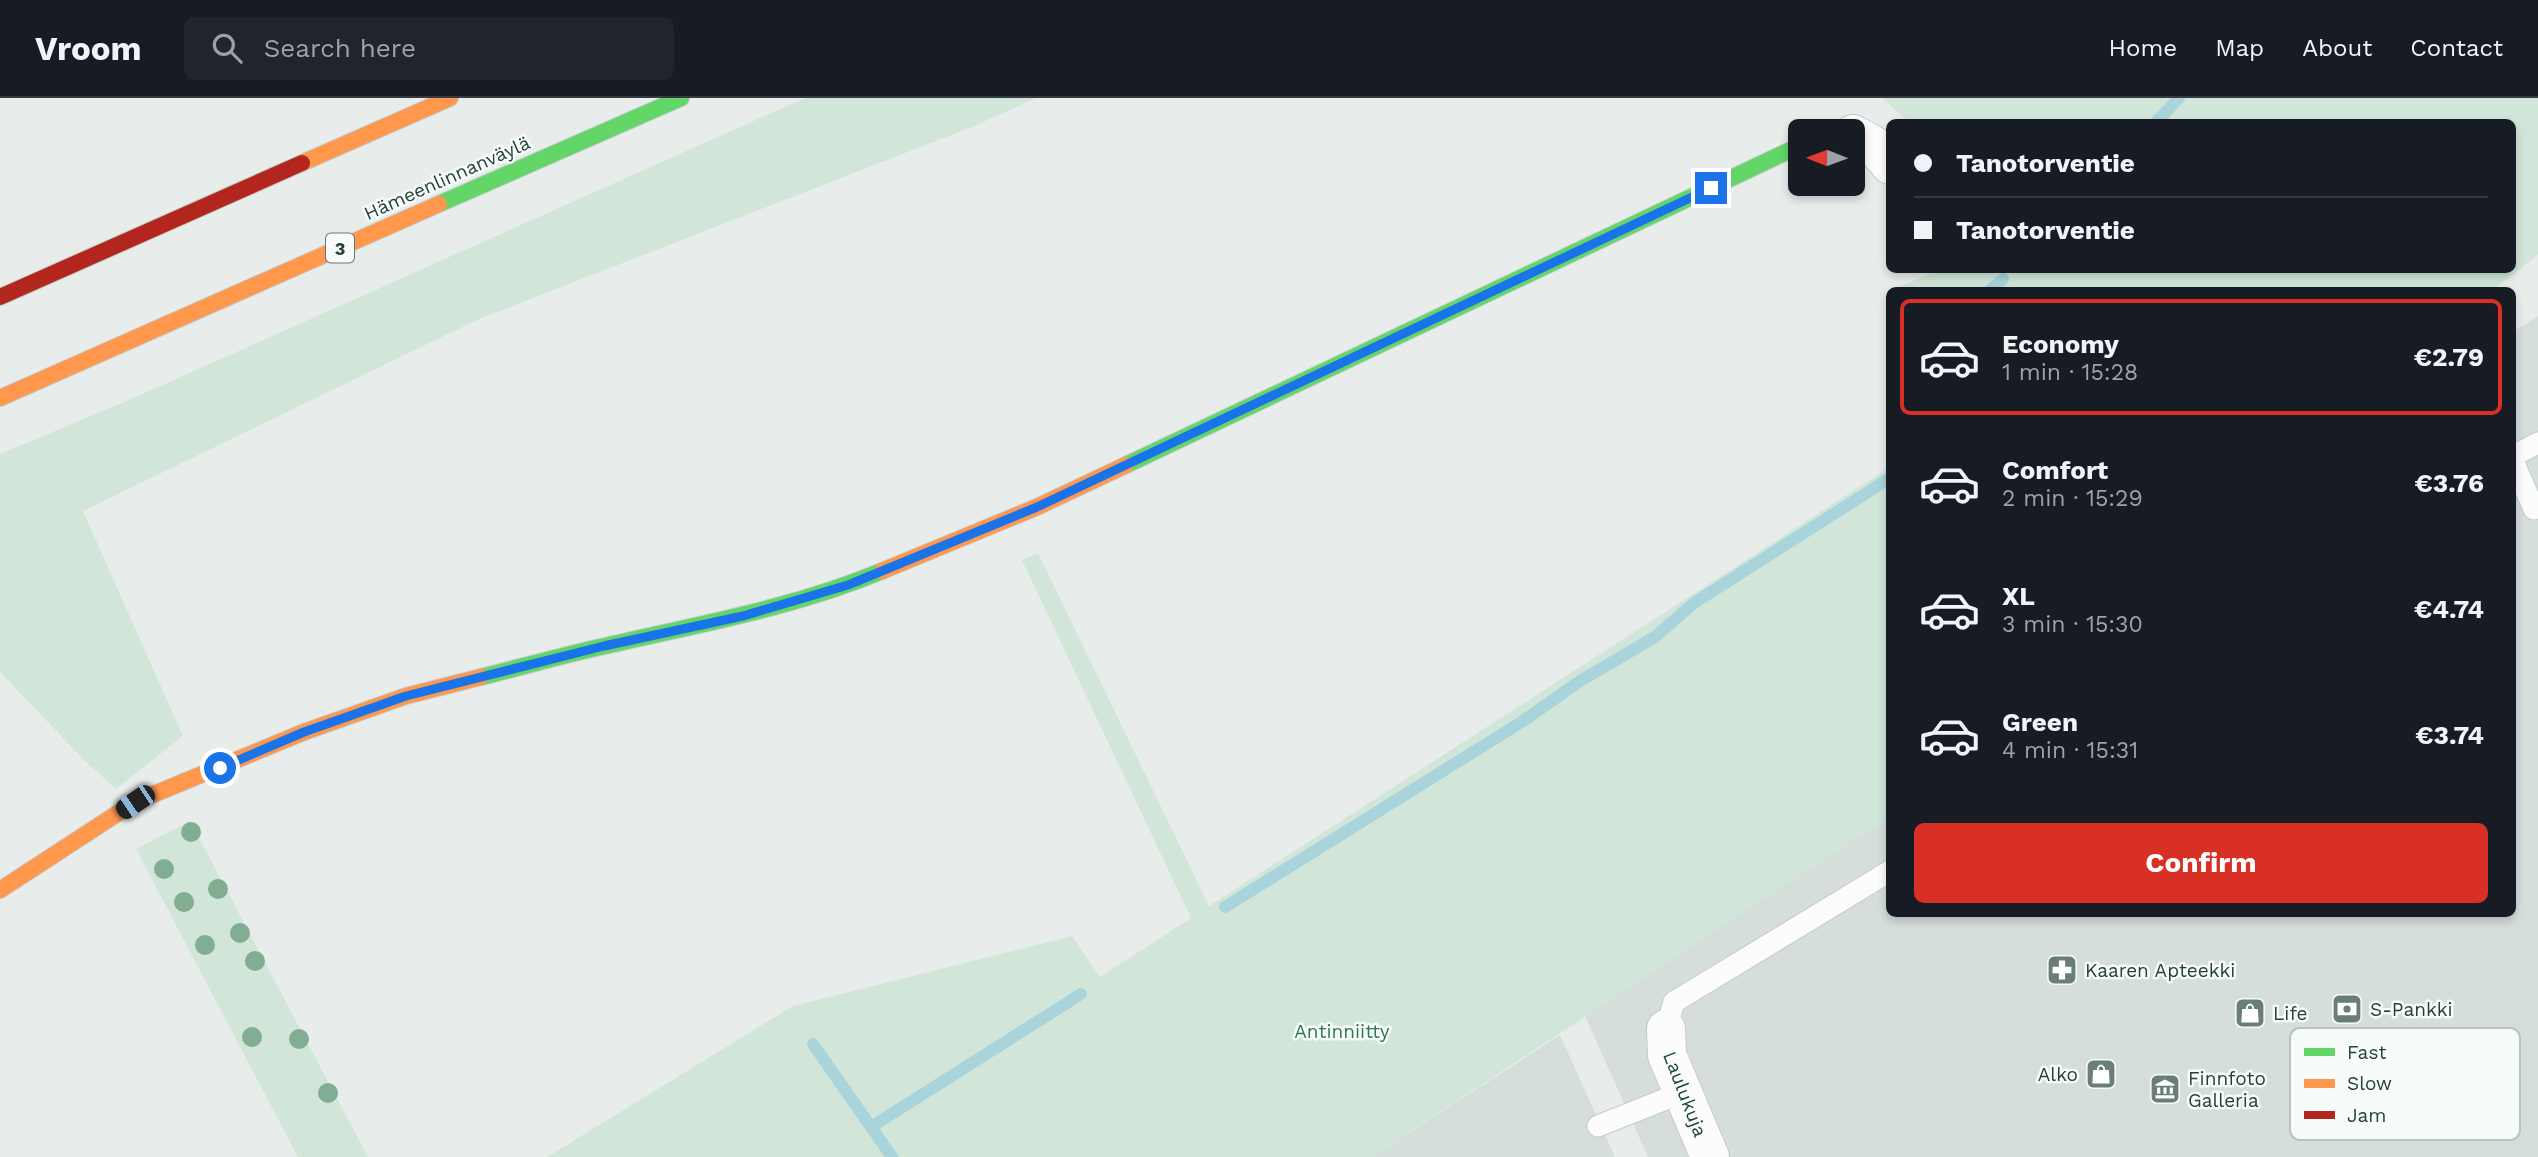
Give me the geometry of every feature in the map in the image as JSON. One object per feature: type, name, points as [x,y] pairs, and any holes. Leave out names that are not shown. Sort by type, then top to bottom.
[{"type":"main road","points":[[0,297],[450,98]]},
{"type":"main road","name":"Hämeenlinnanväylä","points":[[0,398],[681,98]]},
{"type":"main road","points":[[0,890],[135,802],[304,732],[406,696],[604,646],[743,616],[848,585],[983,530],[1037,507],[1788,151]]},
{"type":"street","points":[[1866,141],[1886,160]]},
{"type":"street","name":"Laulukuja","points":[[1666,1029],[1667,1055],[1710,1157]]},
{"type":"lane","points":[[2516,456],[2538,443]]},
{"type":"lane","points":[[2516,465],[2534,509]]},
{"type":"lane","points":[[1666,1029],[1674,1002],[1886,873]]},
{"type":"lane","points":[[1598,1126],[1681,1093]]},
{"type":"shaded area","points":[[2538,316],[2538,1157],[1648,1157],[1585,1016],[1886,819],[1886,917],[2516,917],[2516,330]]},
{"type":"shaded area","points":[[1560,1035],[1615,1157],[1372,1157]]},
{"type":"green space","points":[[805,98],[1036,98],[972,127],[479,319],[83,511],[183,736],[116,789],[84,760],[0,672],[0,454],[129,400]]},
{"type":"green space","points":[[1882,98],[2538,98],[2538,255],[2516,272],[2516,119],[1906,119]]},
{"type":"green space","points":[[1932,273],[2515,273],[2497,287],[1899,287]]},
{"type":"green space","name":"Antinniitty","points":[[1886,470],[1886,819],[1372,1157],[547,1157],[793,1006],[1072,936],[1100,977],[1191,918],[1022,560],[1038,553],[1209,906]]},
{"type":"green space","points":[[190,821],[368,1157],[298,1157],[136,849]]},
{"type":"waterway","points":[[2159,119],[2179,98]]},
{"type":"waterway","points":[[1994,287],[2003,279]]},
{"type":"waterway","points":[[1225,907],[1523,721],[1580,681],[1655,637],[1694,603],[1886,481]]},
{"type":"waterway","points":[[871,1127],[1081,994]]},
{"type":"waterway","points":[[813,1044],[892,1157]]},
{"type":"traffic: fast","points":[[439,204],[681,98]]},
{"type":"traffic: fast","points":[[1126,465],[1788,151]]},
{"type":"traffic: fast","points":[[481,677],[780,605],[882,571]]},
{"type":"traffic: slow","points":[[302,163],[450,98]]},
{"type":"traffic: slow","points":[[0,398],[439,204]]},
{"type":"traffic: slow","points":[[882,571],[1037,507],[1126,465]]},
{"type":"traffic: slow","points":[[0,890],[135,802],[304,732],[406,696],[481,677]]},
{"type":"traffic: jam","points":[[0,297],[302,163]]},
{"type":"place","name":"Kaaren Apteekki","points":[[2062,970]]},
{"type":"place","name":"S-Pankki","points":[[2347,1009]]},
{"type":"place","name":"Life","points":[[2250,1013]]},
{"type":"place","name":"Alko","points":[[2101,1074]]},
{"type":"place","name":"Finnfoto Galleria","points":[[2165,1089]]},
{"type":"route","points":[[220,768],[304,732],[406,696],[604,646],[743,616],[848,585],[1037,507],[1711,188]]}]
